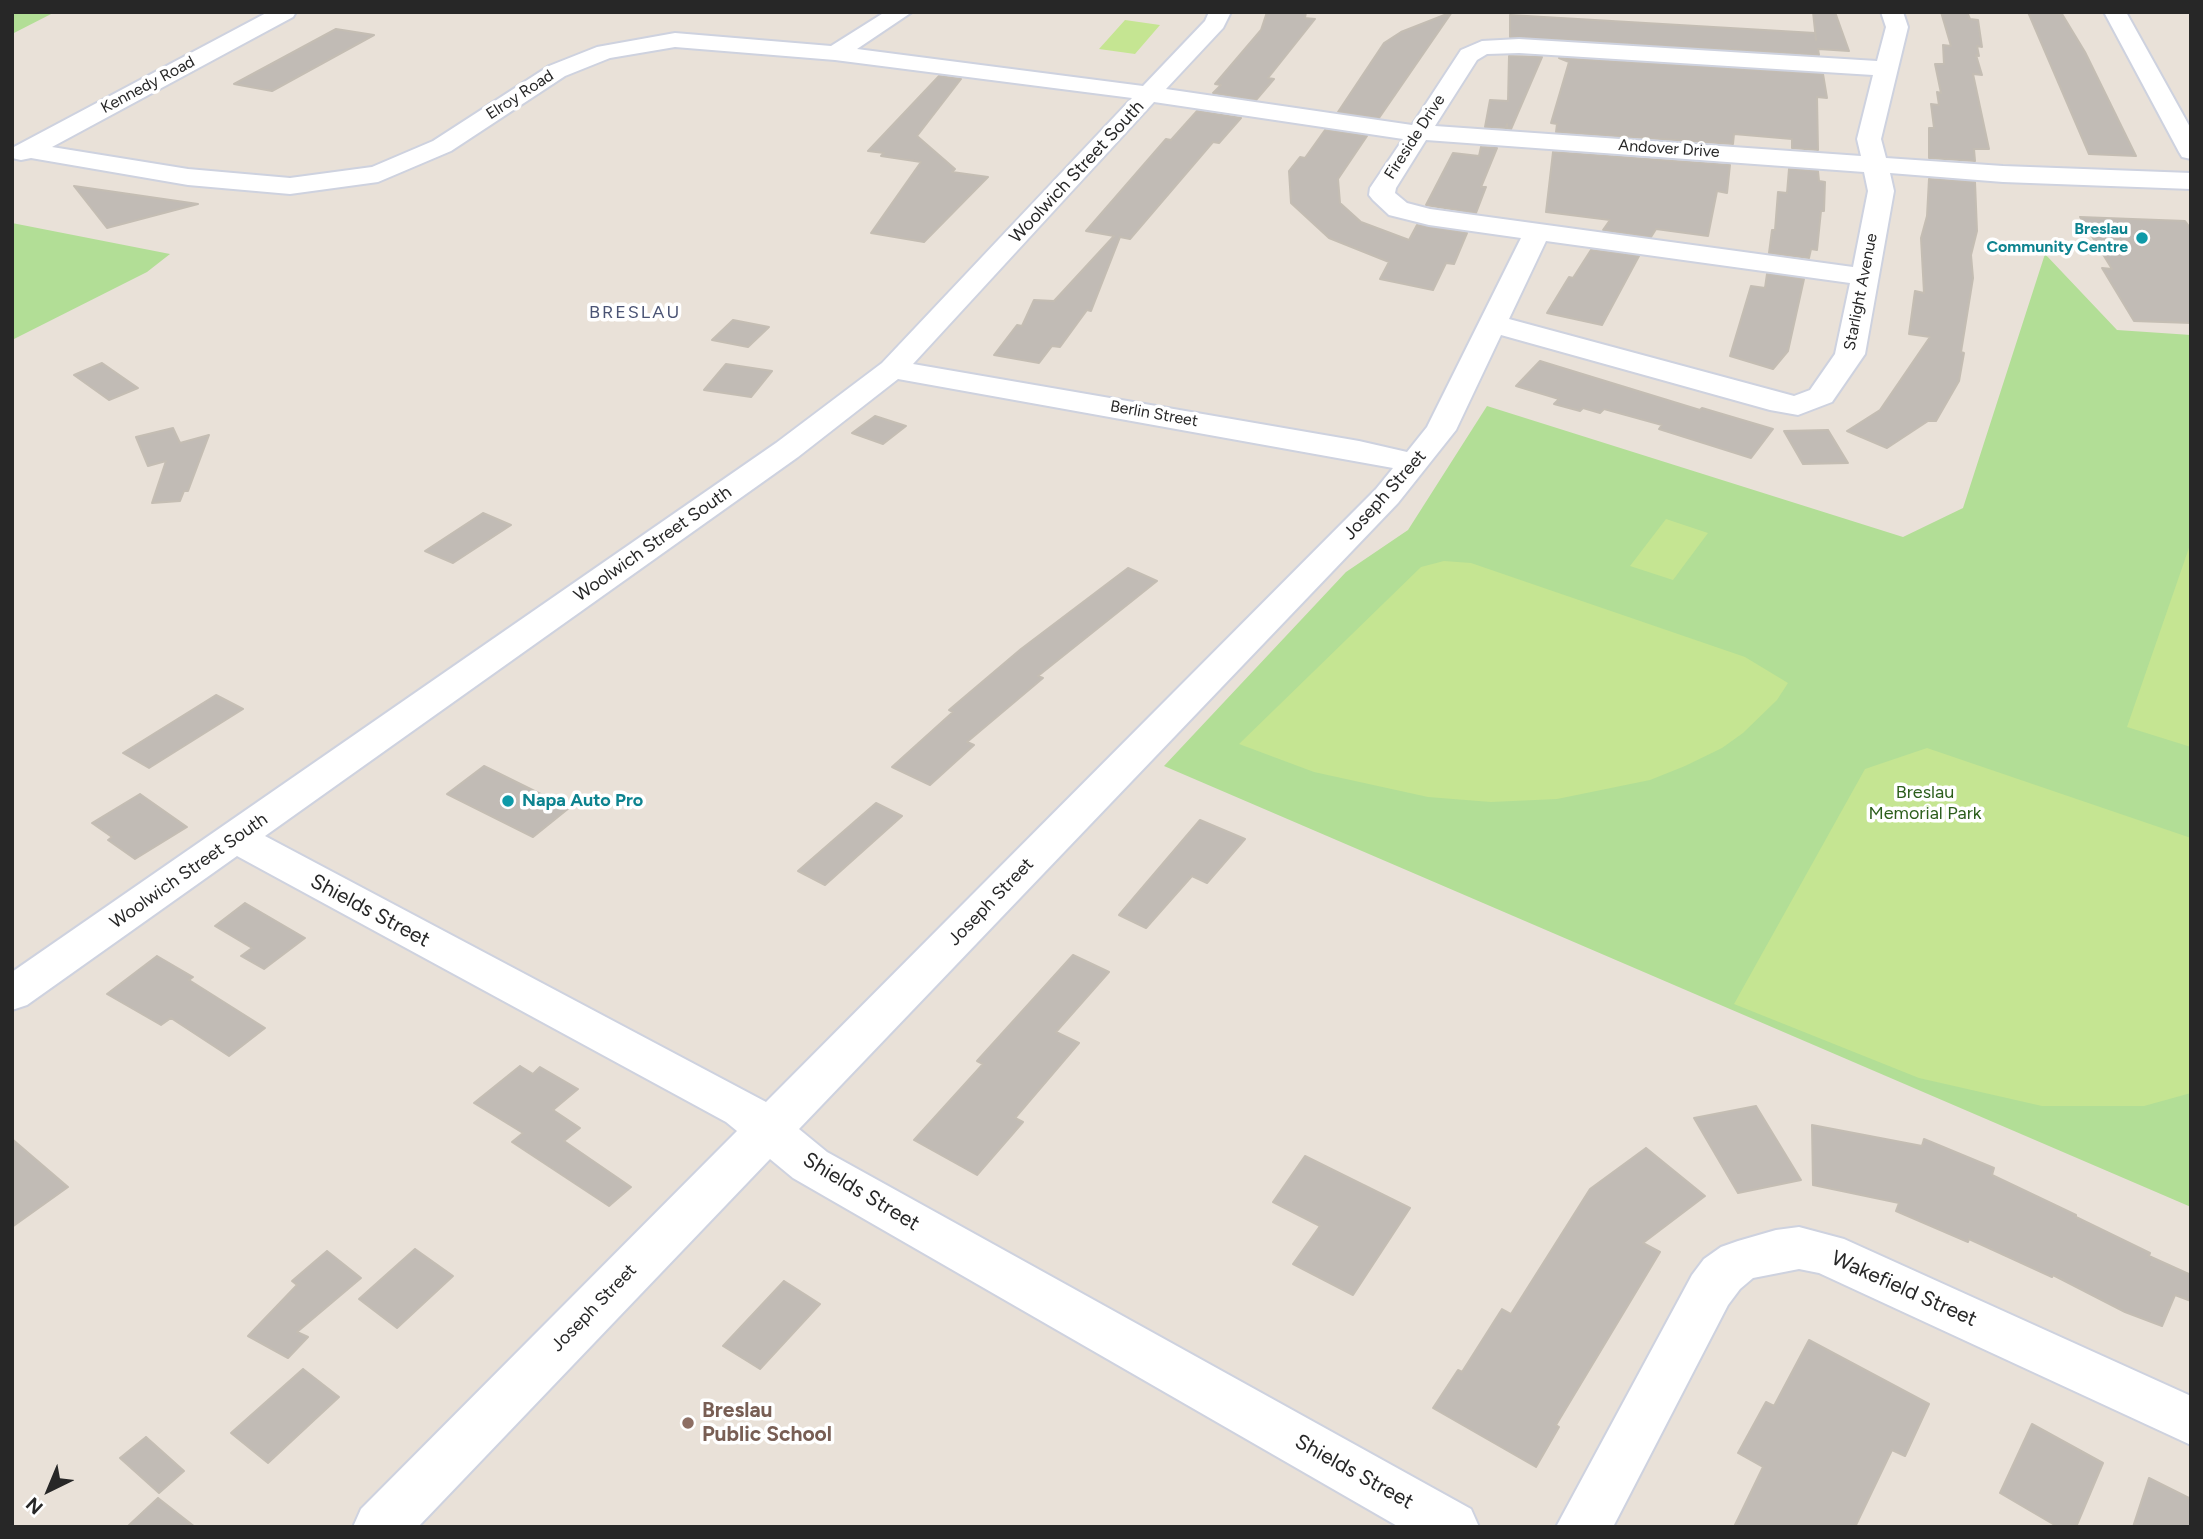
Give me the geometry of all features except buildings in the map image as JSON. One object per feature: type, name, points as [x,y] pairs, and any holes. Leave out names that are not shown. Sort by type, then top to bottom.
[{"type":"street","name":"Kennedy Road","points":[[20,154],[285,12]]},
{"type":"street","points":[[835,53],[901,12]]},
{"type":"street","name":"Woolwich Street South","points":[[12,994],[787,450],[892,369],[1215,23],[1220,12]]},
{"type":"street","name":"Starlight Avenue","points":[[1493,324],[1770,402],[1798,406],[1821,396],[1850,354],[1881,191],[1869,139],[1897,27],[1892,12]]},
{"type":"street","points":[[2115,12],[2191,152]]},
{"type":"street","name":"Elroy Road","points":[[20,154],[188,177],[290,186],[378,174],[442,146],[557,71],[605,52],[675,40],[835,53],[1149,94]]},
{"type":"street","name":"Fireside Drive","points":[[1864,277],[1429,217],[1398,209],[1382,195],[1383,188],[1417,132],[1469,55],[1491,46],[1887,69]]},
{"type":"street","name":"Andover Drive","points":[[1149,94],[1329,123],[1417,132],[2003,174],[2191,181]]},
{"type":"street","name":"Joseph Street","points":[[381,1527],[1313,574],[1414,463],[1441,430],[1537,232]]},
{"type":"street","name":"Berlin Street","points":[[892,369],[1345,448],[1414,463]]},
{"type":"street","name":"Shields Street","points":[[236,838],[742,1109],[810,1165],[1451,1527]]},
{"type":"street","name":"Wakefield Street","points":[[1584,1527],[1710,1290],[1722,1274],[1738,1262],[1776,1251],[1799,1248],[1827,1254],[2191,1422]]},
{"type":"green space","points":[[12,12],[55,12],[12,34]]},
{"type":"green space","points":[[1125,20],[1160,25],[1135,54],[1099,49]]},
{"type":"green space","points":[[12,223],[170,254],[147,272],[12,340]]},
{"type":"green space","name":"Breslau Memorial Park","points":[[2045,254],[2117,330],[2191,335],[2191,1207],[1164,766],[1346,572],[1408,530],[1487,406],[1903,537],[1963,508]]},
{"type":"green space","points":[[1666,519],[1708,533],[1673,580],[1630,566]]},
{"type":"green space","points":[[2191,542],[2191,747],[2127,727]]},
{"type":"green space","points":[[1444,561],[1471,563],[1745,657],[1788,683],[1777,700],[1743,733],[1722,748],[1650,780],[1557,799],[1491,802],[1428,797],[1314,772],[1239,744],[1421,567]]},
{"type":"green space","points":[[1927,748],[2191,838],[2191,1093],[2144,1106],[2042,1106],[1919,1078],[1734,1004],[1865,769]]},
{"type":"place","name":"Breslau Community Centre","points":[[2142,238]]},
{"type":"place","name":"Napa Auto Pro","points":[[508,801]]},
{"type":"place","name":"Breslau Public School","points":[[688,1423]]},
{"type":"district","name":"BRESLAU","points":[[635,313]]}]
